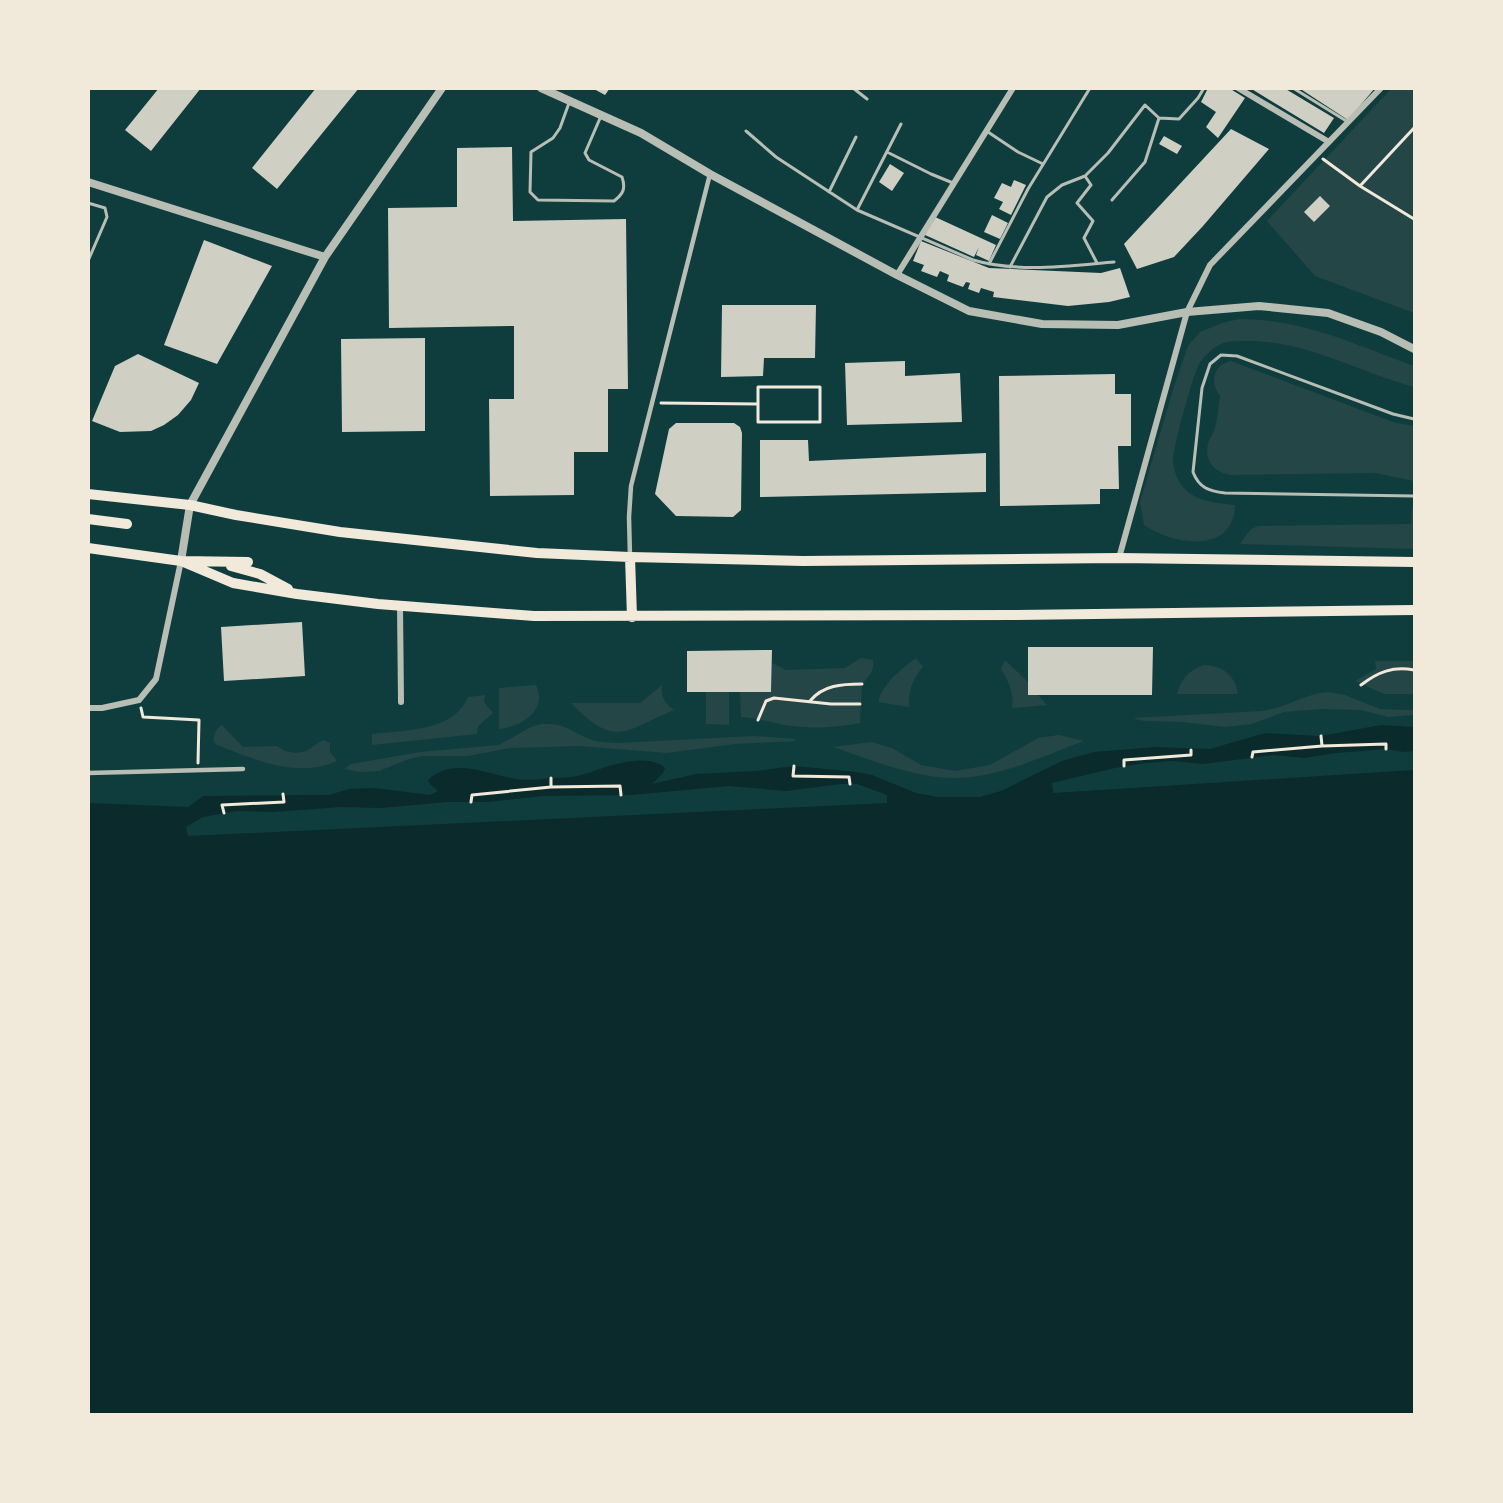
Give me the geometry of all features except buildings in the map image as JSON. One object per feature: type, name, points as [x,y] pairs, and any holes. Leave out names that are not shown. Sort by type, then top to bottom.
[{"type":"main road","points":[[88,494],[190,505],[351,534],[537,553],[803,561],[1119,558],[1414,562]]},
{"type":"main road","points":[[88,519],[127,524]]},
{"type":"main road","points":[[88,548],[181,561],[248,562]]},
{"type":"main road","points":[[630,557],[632,617]]},
{"type":"main road","points":[[181,561],[233,582],[297,594],[400,606],[534,616],[1003,615],[1414,610]]},
{"type":"main road","points":[[213,561],[260,574],[297,594]]},
{"type":"street","points":[[88,708],[102,708],[139,700],[156,679],[181,561],[190,505],[326,257],[442,88]]},
{"type":"street","points":[[897,275],[1013,88]]},
{"type":"street","points":[[1238,88],[1329,142]]},
{"type":"street","points":[[1119,558],[1187,312],[1210,265],[1381,88]]},
{"type":"street","points":[[546,89],[641,133],[710,174],[897,275],[969,311],[1042,324],[1118,325],[1187,312],[1259,306],[1328,314],[1381,332],[1414,349]]},
{"type":"street","points":[[630,557],[631,486],[710,174]]},
{"type":"street","points":[[88,182],[326,257]]},
{"type":"street","points":[[400,606],[401,702]]},
{"type":"street","points":[[88,773],[243,769]]},
{"type":"lane","points":[[853,88],[867,99]]},
{"type":"lane","points":[[989,264],[1008,225],[1043,164],[1090,88]]},
{"type":"lane","points":[[1010,267],[1047,197],[1062,185],[1085,176],[1108,153],[1146,105],[1159,118],[1179,119],[1204,88]]},
{"type":"lane","points":[[1293,88],[1348,123]]},
{"type":"lane","points":[[570,101],[560,128],[553,138],[531,152],[530,192],[538,200],[614,201],[623,194],[625,186],[622,177],[589,160],[585,153],[602,115]]},
{"type":"lane","points":[[1112,200],[1145,162],[1159,118]]},
{"type":"lane","points":[[857,210],[901,124]]},
{"type":"lane","points":[[986,130],[1018,152],[1043,164]]},
{"type":"lane","points":[[746,131],[776,157],[857,210],[973,260],[1010,267],[1114,262]]},
{"type":"lane","points":[[829,192],[856,137]]},
{"type":"lane","points":[[887,151],[953,183]]},
{"type":"lane","points":[[1085,176],[1091,185],[1077,203],[1093,221],[1084,237],[1097,263]]},
{"type":"lane","points":[[88,203],[105,207],[107,217],[88,261]]},
{"type":"lane","points":[[1414,418],[1393,414],[1237,356],[1221,355],[1210,364],[1202,388],[1193,472],[1202,487],[1225,493],[1414,496]]},
{"type":"path","points":[[1360,186],[1414,128]]},
{"type":"path","points":[[1317,155],[1360,186],[1414,219]]},
{"type":"path","points":[[758,387],[820,387],[820,422],[758,422],[758,404],[758,387]]},
{"type":"path","points":[[653,403],[758,404]]},
{"type":"path","points":[[1361,685],[1386,670],[1395,668],[1414,670]]},
{"type":"path","points":[[810,701],[817,692],[827,687],[862,684]]},
{"type":"path","points":[[758,720],[766,702],[774,698],[860,704]]},
{"type":"path","points":[[139,700],[143,717],[199,720],[198,770]]},
{"type":"path","points":[[1321,736],[1322,746]]},
{"type":"path","points":[[1252,757],[1253,752],[1322,746],[1386,744],[1386,749]]},
{"type":"path","points":[[1124,766],[1124,760],[1191,755],[1191,750]]},
{"type":"path","points":[[794,766],[793,776],[849,777],[850,784]]},
{"type":"path","points":[[551,778],[551,787]]},
{"type":"path","points":[[471,802],[472,795],[551,787],[620,786],[621,795]]},
{"type":"path","points":[[224,813],[222,805],[284,802],[283,794]]},
{"type":"shaded area","points":[[1391,89],[1414,89],[1414,313],[1315,276],[1267,221]]},
{"type":"shaded area","points":[[1239,319],[1263,320],[1307,328],[1414,366],[1414,387],[1287,345],[1241,341],[1218,345],[1198,366],[1179,430],[1173,463],[1178,480],[1189,493],[1208,501],[1235,505],[1232,521],[1224,532],[1213,539],[1185,541],[1170,537],[1144,525],[1140,502],[1175,383],[1188,346],[1200,332]]},
{"type":"shaded area","points":[[1231,361],[1393,422],[1414,426],[1414,481],[1376,473],[1231,475],[1220,472],[1209,461],[1207,450],[1215,427],[1220,396],[1215,385],[1215,375],[1220,367]]},
{"type":"shaded area","points":[[1412,508],[1414,508],[1414,549],[1240,544],[1251,529],[1258,526],[1411,524]]},
{"type":"shaded area","points":[[861,658],[873,660],[873,667],[862,684],[860,723],[832,727],[803,727],[741,717],[740,692],[771,692],[772,663],[786,670],[845,668]]},
{"type":"shaded area","points":[[916,658],[923,667],[912,685],[909,707],[878,702],[888,682]]},
{"type":"shaded area","points":[[1005,660],[1028,682],[1028,695],[1038,695],[1047,705],[1012,708],[1010,688],[1001,669]]},
{"type":"shaded area","points":[[1375,661],[1414,661],[1414,694],[1384,694],[1355,681],[1376,669]]},
{"type":"shaded area","points":[[1204,665],[1217,667],[1227,673],[1234,682],[1238,694],[1177,694],[1186,676]]},
{"type":"shaded area","points":[[536,685],[539,702],[531,716],[516,725],[499,729],[499,688]]},
{"type":"shaded area","points":[[662,685],[664,699],[674,710],[621,732],[610,731],[599,726],[571,703],[640,703]]},
{"type":"shaded area","points":[[706,692],[729,692],[729,725],[706,724]]},
{"type":"shaded area","points":[[1328,692],[1345,695],[1380,709],[1414,710],[1414,715],[1388,717],[1361,710],[1322,709],[1284,712],[1252,724],[1225,727],[1182,722],[1144,721],[1132,718],[1262,711],[1311,695]]},
{"type":"shaded area","points":[[485,695],[484,702],[493,713],[478,726],[477,734],[372,745],[372,734],[413,730],[440,723],[452,717],[468,697]]},
{"type":"shaded area","points":[[541,724],[561,726],[598,742],[754,736],[795,739],[795,741],[735,744],[667,753],[580,746],[510,748],[468,756],[422,756],[379,771],[361,772],[344,769],[351,764],[420,752],[499,745]]},
{"type":"shaded area","points":[[222,725],[243,747],[277,746],[285,751],[296,753],[306,751],[323,740],[330,743],[330,752],[337,761],[322,766],[291,768],[261,761],[217,745],[214,742],[215,734]]},
{"type":"shaded area","points":[[1381,725],[1414,727],[1414,1414],[89,1414],[89,803],[188,807],[203,796],[329,795],[349,789],[375,788],[430,795],[438,791],[428,780],[449,769],[471,769],[516,779],[535,780],[577,776],[637,761],[657,763],[665,768],[652,784],[696,774],[756,771],[794,766],[872,775],[916,793],[938,797],[980,797],[1001,791],[1062,761],[1094,752],[1156,747],[1210,749],[1265,733],[1321,736]]},
{"type":"shaded area","points":[[1059,735],[1084,741],[1003,771],[952,778],[922,775],[833,747],[871,742],[892,748],[921,765],[955,771],[990,765],[1038,738]]},
{"type":"pier","points":[[1386,749],[1414,751],[1414,770],[1053,793],[1052,783],[1144,763],[1173,761],[1203,764],[1273,755],[1304,758]]},
{"type":"pier","points":[[857,784],[887,795],[887,803],[188,836],[186,827],[203,817],[237,811],[273,812],[341,807],[381,808],[447,802],[487,802],[543,796],[631,795],[729,786],[786,791]]}]
